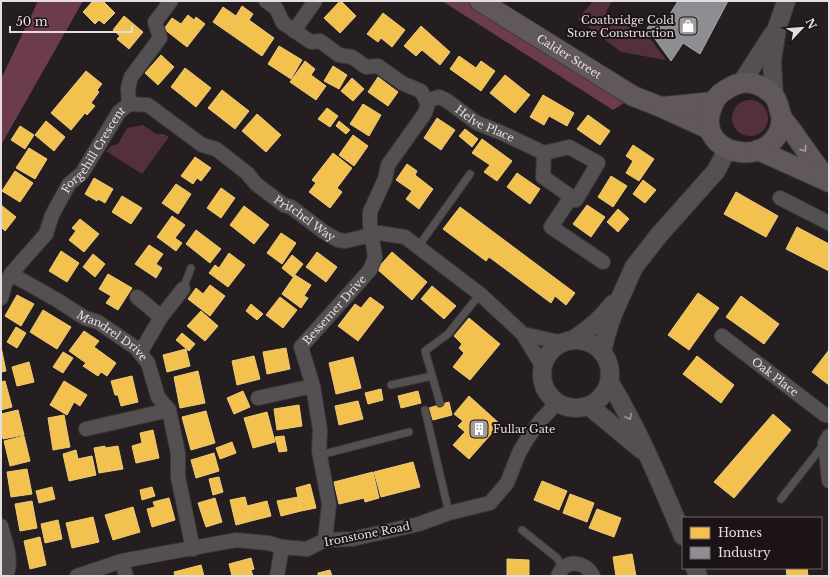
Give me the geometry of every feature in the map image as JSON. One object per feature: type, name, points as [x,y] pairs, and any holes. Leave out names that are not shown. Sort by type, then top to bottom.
[{"type":"main road","name":"Calder Street","points":[[480,1],[633,96],[662,107],[709,129],[713,136],[727,150]]},
{"type":"main road","points":[[709,129],[710,113],[714,102],[721,92],[742,82],[754,84],[765,89],[774,96],[782,117],[829,182]]},
{"type":"main road","name":"Calder Street","points":[[662,107],[714,102]]},
{"type":"main road","points":[[727,150],[748,153],[768,146],[780,129],[782,117]]},
{"type":"main road","points":[[758,150],[829,182]]},
{"type":"street","name":"Forgehill Crescent","points":[[1,298],[5,284],[11,274],[46,234],[52,215],[69,184],[82,173],[120,112],[129,104],[128,88],[131,77],[160,38],[155,22],[170,1]]},
{"type":"street","points":[[266,1],[276,8],[283,23],[294,31],[312,42],[320,41],[339,55],[352,57],[366,67],[378,66],[402,83],[421,91],[428,104],[425,113],[388,165],[385,179],[370,212],[372,235]]},
{"type":"street","points":[[294,31],[315,1]]},
{"type":"street","points":[[774,96],[772,61],[777,28],[786,1]]},
{"type":"street","points":[[742,82],[777,28]]},
{"type":"street","name":"Helve Place","points":[[426,101],[439,97],[446,100],[477,122],[502,132],[544,153]]},
{"type":"street","name":"Pritchel Way","points":[[129,104],[148,105],[202,145],[216,149],[247,173],[256,184],[284,205],[291,207],[324,232],[338,240],[346,241],[380,233],[406,237],[480,294],[524,334],[543,367]]},
{"type":"street","points":[[569,147],[598,163],[576,200],[543,177],[544,153],[569,147]]},
{"type":"street","points":[[602,352],[606,335],[624,289],[638,262],[659,235],[716,171],[727,150]]},
{"type":"street","points":[[571,196],[551,227],[603,262]]},
{"type":"street","points":[[780,198],[829,223]]},
{"type":"street","name":"Bessemer Drive","points":[[325,540],[329,504],[320,455],[320,430],[313,386],[301,347],[370,270],[375,257],[372,235]]},
{"type":"street","name":"Mandrel Drive","points":[[11,274],[85,318],[98,322],[136,348],[148,363],[158,397],[169,410],[178,453],[178,477],[192,549]]},
{"type":"street","points":[[140,353],[161,317],[183,288]]},
{"type":"street","points":[[568,342],[584,341],[593,345],[602,352],[608,361],[611,372],[610,382],[602,397],[589,406],[572,408],[557,403],[544,387],[542,377],[543,367],[547,357],[554,349],[568,342],[597,322],[607,312],[624,289]]},
{"type":"street","points":[[137,297],[161,317]]},
{"type":"street","name":"Pritchel Way","points":[[524,334],[568,342]]},
{"type":"street","name":"Oak Place","points":[[722,336],[825,415],[829,416]]},
{"type":"street","points":[[610,382],[662,484],[682,534]]},
{"type":"street","points":[[258,398],[313,386]]},
{"type":"street","name":"Ironstone Road","points":[[77,576],[122,561],[236,540],[307,549],[325,540],[359,537],[419,524],[449,513],[490,503],[507,483],[519,452],[527,439],[541,420],[557,403]]},
{"type":"street","points":[[589,406],[647,455]]},
{"type":"street","points":[[86,429],[169,410]]},
{"type":"street","points":[[827,440],[829,480]]},
{"type":"street","points":[[1,526],[10,559],[6,576]]},
{"type":"street","points":[[277,576],[282,547]]},
{"type":"street","points":[[122,561],[126,576]]},
{"type":"street","points":[[561,572],[568,565],[574,563],[586,567],[593,576]]},
{"type":"lane","points":[[418,247],[470,174]]},
{"type":"lane","points":[[183,288],[191,268]]},
{"type":"lane","points":[[440,403],[425,351],[448,334],[480,294]]},
{"type":"lane","points":[[391,385],[432,376]]},
{"type":"lane","points":[[425,410],[449,513]]},
{"type":"lane","points":[[320,455],[409,432]]},
{"type":"lane","points":[[781,498],[827,440]]},
{"type":"lane","points":[[522,530],[557,558],[561,572]]},
{"type":"shaded area","points":[[38,1],[83,1],[1,145],[1,79]]},
{"type":"shaded area","points":[[442,1],[472,1],[624,103],[613,110]]},
{"type":"shaded area","points":[[593,1],[612,1],[606,12],[641,35],[646,33],[666,60],[621,52],[578,19]]},
{"type":"shaded area","points":[[754,100],[763,105],[767,111],[767,125],[763,131],[754,136],[746,136],[737,131],[733,125],[732,114],[737,105],[743,101]]},
{"type":"shaded area","points":[[143,125],[156,134],[163,134],[169,137],[142,174],[106,151],[111,146],[118,144],[127,128]]},
{"type":"building: Homes","points":[[93,1],[103,1],[115,13],[104,24],[99,20],[95,24],[83,12]]},
{"type":"building: Homes","points":[[340,1],[356,16],[340,33],[324,18]]},
{"type":"building: Homes","points":[[242,6],[253,14],[249,20],[274,38],[262,56],[213,22],[223,7],[236,16]]},
{"type":"building: Homes","points":[[383,13],[405,30],[392,47],[381,38],[378,42],[367,34]]},
{"type":"building: Homes","points":[[188,15],[194,20],[196,17],[205,24],[187,47],[164,29],[172,18],[181,24]]},
{"type":"building: Homes","points":[[124,16],[143,32],[129,49],[117,39],[120,36],[113,30]]},
{"type":"building: Homes","points":[[421,26],[450,52],[440,65],[422,50],[416,56],[404,46]]},
{"type":"building: Homes","points":[[279,46],[302,60],[291,79],[268,64]]},
{"type":"building: Homes","points":[[161,55],[174,67],[158,85],[145,73]]},
{"type":"building: Homes","points":[[459,56],[476,68],[481,61],[495,71],[481,91],[450,69]]},
{"type":"building: Homes","points":[[305,61],[315,69],[311,75],[326,86],[316,100],[290,82]]},
{"type":"building: Homes","points":[[333,66],[347,75],[339,89],[324,81]]},
{"type":"building: Homes","points":[[185,68],[211,88],[196,107],[171,87]]},
{"type":"building: Homes","points":[[86,71],[102,84],[97,90],[99,92],[91,103],[95,106],[87,115],[85,113],[71,130],[51,113]]},
{"type":"building: Homes","points":[[505,75],[530,95],[515,113],[490,93]]},
{"type":"building: Homes","points":[[378,77],[398,92],[388,106],[368,92]]},
{"type":"building: Homes","points":[[352,78],[364,89],[353,101],[341,91]]},
{"type":"building: Homes","points":[[222,90],[249,111],[235,129],[208,108]]},
{"type":"building: Homes","points":[[543,95],[574,113],[567,126],[549,116],[544,125],[530,117]]},
{"type":"building: Homes","points":[[363,104],[381,115],[369,136],[350,124]]},
{"type":"building: Homes","points":[[327,108],[338,116],[330,127],[318,119]]},
{"type":"building: Homes","points":[[257,114],[281,135],[266,152],[242,131]]},
{"type":"building: Homes","points":[[588,115],[610,131],[600,145],[577,129]]},
{"type":"building: Homes","points":[[437,118],[455,130],[441,150],[424,138]]},
{"type":"building: Homes","points":[[46,121],[65,137],[54,151],[35,135]]},
{"type":"building: Homes","points":[[339,121],[350,130],[346,134],[336,126]]},
{"type":"building: Homes","points":[[20,126],[34,135],[25,149],[11,140]]},
{"type":"building: Homes","points":[[465,129],[478,139],[472,147],[459,136]]},
{"type":"building: Homes","points":[[353,135],[368,146],[354,166],[339,155]]},
{"type":"building: Homes","points":[[482,139],[512,161],[497,181],[484,172],[490,165],[472,153]]},
{"type":"building: Homes","points":[[633,145],[654,159],[639,181],[626,173],[633,161],[626,156]]},
{"type":"building: Homes","points":[[29,148],[47,159],[35,179],[16,168]]},
{"type":"building: Homes","points":[[333,153],[352,168],[337,188],[342,192],[330,208],[309,192],[316,183],[312,180]]},
{"type":"building: Homes","points":[[195,157],[211,168],[201,181],[197,178],[193,184],[181,176]]},
{"type":"building: Homes","points":[[407,164],[417,171],[415,175],[433,189],[419,209],[406,199],[412,191],[396,180]]},
{"type":"building: Homes","points":[[15,171],[33,183],[20,202],[2,191]]},
{"type":"building: Homes","points":[[517,173],[540,189],[530,204],[507,187]]},
{"type":"building: Homes","points":[[611,176],[627,186],[613,207],[598,197]]},
{"type":"building: Homes","points":[[94,178],[113,189],[105,203],[98,199],[97,201],[85,194]]},
{"type":"building: Homes","points":[[643,180],[656,190],[645,203],[633,194]]},
{"type":"building: Homes","points":[[176,184],[191,194],[178,214],[162,203]]},
{"type":"building: Homes","points":[[221,188],[235,198],[221,218],[207,208]]},
{"type":"building: Homes","points":[[736,192],[778,216],[766,237],[724,214]]},
{"type":"building: Homes","points":[[122,196],[142,208],[131,224],[112,212]]},
{"type":"building: Homes","points":[[1,205],[16,217],[5,231],[1,227]]},
{"type":"building: Homes","points":[[587,205],[605,217],[591,237],[573,224]]},
{"type":"building: Homes","points":[[244,206],[269,225],[254,244],[230,225]]},
{"type":"building: Homes","points":[[460,207],[575,293],[566,305],[555,296],[551,303],[489,257],[486,261],[443,229]]},
{"type":"building: Homes","points":[[618,209],[629,219],[618,232],[607,222]]},
{"type":"building: Homes","points":[[172,216],[185,225],[175,238],[182,243],[176,251],[157,237]]},
{"type":"building: Homes","points":[[80,219],[99,234],[84,252],[69,240],[76,231],[72,228]]},
{"type":"building: Homes","points":[[797,227],[829,244],[829,271],[786,249]]},
{"type":"building: Homes","points":[[196,230],[221,249],[210,263],[186,244]]},
{"type":"building: Homes","points":[[281,233],[296,243],[282,264],[267,253]]},
{"type":"building: Homes","points":[[149,245],[163,254],[156,264],[162,268],[156,278],[135,264]]},
{"type":"building: Homes","points":[[61,251],[79,263],[67,282],[49,271]]},
{"type":"building: Homes","points":[[317,252],[337,267],[326,282],[306,267]]},
{"type":"building: Homes","points":[[392,252],[427,282],[412,300],[377,269]]},
{"type":"building: Homes","points":[[229,253],[245,265],[228,287],[209,273],[215,265],[219,268]]},
{"type":"building: Homes","points":[[93,254],[105,264],[95,277],[83,267]]},
{"type":"building: Homes","points":[[292,255],[303,264],[293,277],[282,268]]},
{"type":"building: Homes","points":[[108,274],[132,288],[118,310],[106,303],[111,296],[99,289]]},
{"type":"building: Homes","points":[[295,275],[311,285],[304,296],[308,298],[301,308],[282,294]]},
{"type":"building: Homes","points":[[210,285],[225,296],[210,316],[188,299],[196,288],[203,294]]},
{"type":"building: Homes","points":[[432,286],[456,306],[444,319],[421,299]]},
{"type":"building: Homes","points":[[698,293],[719,308],[689,350],[668,335]]},
{"type":"building: Homes","points":[[17,295],[34,304],[21,326],[5,316]]},
{"type":"building: Homes","points":[[741,296],[779,324],[764,344],[726,317]]},
{"type":"building: Homes","points":[[280,297],[297,310],[283,328],[266,315]]},
{"type":"building: Homes","points":[[370,297],[384,307],[358,341],[338,326],[355,304],[361,308]]},
{"type":"building: Homes","points":[[251,304],[263,314],[257,320],[246,311]]},
{"type":"building: Homes","points":[[43,310],[71,327],[57,349],[30,332]]},
{"type":"building: Homes","points":[[201,311],[218,326],[205,341],[187,326]]},
{"type":"building: Homes","points":[[469,318],[500,344],[470,380],[453,367],[464,353],[459,348],[462,344],[454,336]]},
{"type":"building: Homes","points":[[16,327],[26,333],[17,348],[7,342]]},
{"type":"building: Homes","points":[[84,331],[99,341],[94,347],[116,363],[107,376],[101,372],[98,376],[83,366],[86,363],[69,351]]},
{"type":"building: Homes","points":[[182,333],[195,344],[189,351],[176,340]]},
{"type":"building: Homes","points":[[1,347],[6,371],[1,372]]},
{"type":"building: Homes","points":[[286,348],[290,369],[267,374],[263,352]]},
{"type":"building: Homes","points":[[186,349],[190,366],[167,372],[163,355]]},
{"type":"building: Homes","points":[[829,350],[829,385],[812,372]]},
{"type":"building: Homes","points":[[63,352],[73,358],[63,373],[53,367]]},
{"type":"building: Homes","points":[[254,356],[260,379],[237,385],[232,361]]},
{"type":"building: Homes","points":[[697,356],[734,385],[721,403],[683,374]]},
{"type":"building: Homes","points":[[353,357],[361,388],[336,394],[329,363]]},
{"type":"building: Homes","points":[[29,362],[34,382],[17,386],[12,367]]},
{"type":"building: Homes","points":[[198,371],[205,403],[180,408],[174,377]]},
{"type":"building: Homes","points":[[132,376],[138,402],[121,406],[118,395],[115,395],[111,381]]},
{"type":"building: Homes","points":[[5,381],[12,407],[1,410],[1,382]]},
{"type":"building: Homes","points":[[64,381],[87,395],[80,406],[74,402],[67,415],[50,405]]},
{"type":"building: Homes","points":[[381,389],[383,400],[368,404],[365,393]]},
{"type":"building: Homes","points":[[243,391],[250,407],[234,414],[227,398]]},
{"type":"building: Homes","points":[[418,391],[421,403],[401,408],[398,396]]},
{"type":"building: Homes","name":"Fullar Gate","points":[[469,396],[500,424],[469,459],[453,445],[465,432],[458,426],[463,421],[454,414]]},
{"type":"building: Homes","points":[[358,401],[363,419],[339,425],[335,406]]},
{"type":"building: Homes","points":[[449,402],[452,415],[433,420],[429,408]]},
{"type":"building: Homes","points":[[299,405],[302,426],[277,430],[274,409]]},
{"type":"building: Homes","points":[[18,410],[24,435],[3,439],[1,414]]},
{"type":"building: Homes","points":[[206,411],[215,443],[191,450],[182,417]]},
{"type":"building: Homes","points":[[267,412],[275,442],[253,448],[244,418]]},
{"type":"building: Homes","points":[[773,414],[791,430],[734,498],[714,482]]},
{"type":"building: Homes","points":[[64,415],[70,447],[53,450],[48,418]]},
{"type":"building: Homes","points":[[153,430],[159,458],[136,463],[132,446],[142,443],[140,433]]},
{"type":"building: Homes","points":[[24,436],[30,461],[10,466],[4,441]]},
{"type":"building: Homes","points":[[284,436],[287,451],[279,452],[275,437]]},
{"type":"building: Homes","points":[[232,442],[236,453],[220,459],[216,448]]},
{"type":"building: Homes","points":[[105,446],[105,448],[118,446],[123,469],[99,473],[94,448]]},
{"type":"building: Homes","points":[[76,450],[78,459],[92,456],[96,475],[69,481],[63,454]]},
{"type":"building: Homes","points":[[214,453],[219,471],[196,478],[191,460]]},
{"type":"building: Homes","points":[[413,462],[420,487],[381,497],[374,472]]},
{"type":"building: Homes","points":[[27,469],[32,494],[11,497],[7,472]]},
{"type":"building: Homes","points":[[373,472],[379,498],[365,502],[364,498],[339,504],[334,482]]},
{"type":"building: Homes","points":[[219,477],[223,492],[213,495],[209,479]]},
{"type":"building: Homes","points":[[542,481],[567,491],[559,510],[534,500]]},
{"type":"building: Homes","points":[[310,484],[316,508],[301,511],[296,488]]},
{"type":"building: Homes","points":[[52,487],[55,499],[39,503],[36,491]]},
{"type":"building: Homes","points":[[152,487],[155,496],[142,500],[140,490]]},
{"type":"building: Homes","points":[[570,494],[594,503],[587,522],[563,513]]},
{"type":"building: Homes","points":[[245,497],[251,521],[236,525],[230,500]]},
{"type":"building: Homes","points":[[298,497],[301,511],[281,516],[277,501]]},
{"type":"building: Homes","points":[[169,498],[175,520],[152,527],[147,509],[155,507],[153,502]]},
{"type":"building: Homes","points":[[215,498],[222,522],[206,527],[198,503]]},
{"type":"building: Homes","points":[[32,501],[37,528],[20,531],[15,504]]},
{"type":"building: Homes","points":[[267,501],[271,516],[251,521],[247,506]]},
{"type":"building: Homes","points":[[133,507],[140,532],[113,540],[105,515]]},
{"type":"building: Homes","points":[[597,509],[621,518],[614,537],[589,528]]},
{"type":"building: Homes","points":[[93,517],[99,542],[72,548],[66,523]]},
{"type":"building: Homes","points":[[58,520],[62,539],[45,543],[41,524]]},
{"type":"building: Homes","points":[[40,537],[46,565],[30,569],[24,541]]},
{"type":"building: Homes","points":[[632,554],[636,576],[616,576],[613,557]]},
{"type":"building: Homes","points":[[251,558],[254,569],[251,570],[253,576],[232,576],[229,564]]},
{"type":"building: Homes","points":[[507,559],[529,560],[529,576],[507,576]]},
{"type":"building: Homes","points":[[201,565],[204,576],[175,576],[174,572]]},
{"type":"building: Homes","points":[[786,569],[807,569],[808,576],[787,576]]},
{"type":"building: Homes","points":[[330,570],[332,576],[318,576],[318,573]]},
{"type":"building: Industry","points":[[678,1],[728,1],[700,54],[683,43],[671,61],[647,28],[654,22],[662,27]]},
{"type":"place","name":"Coatbridge Cold Store Construction","points":[[688,26]]},
{"type":"place","name":"Fullar Gate","points":[[479,429]]}]
